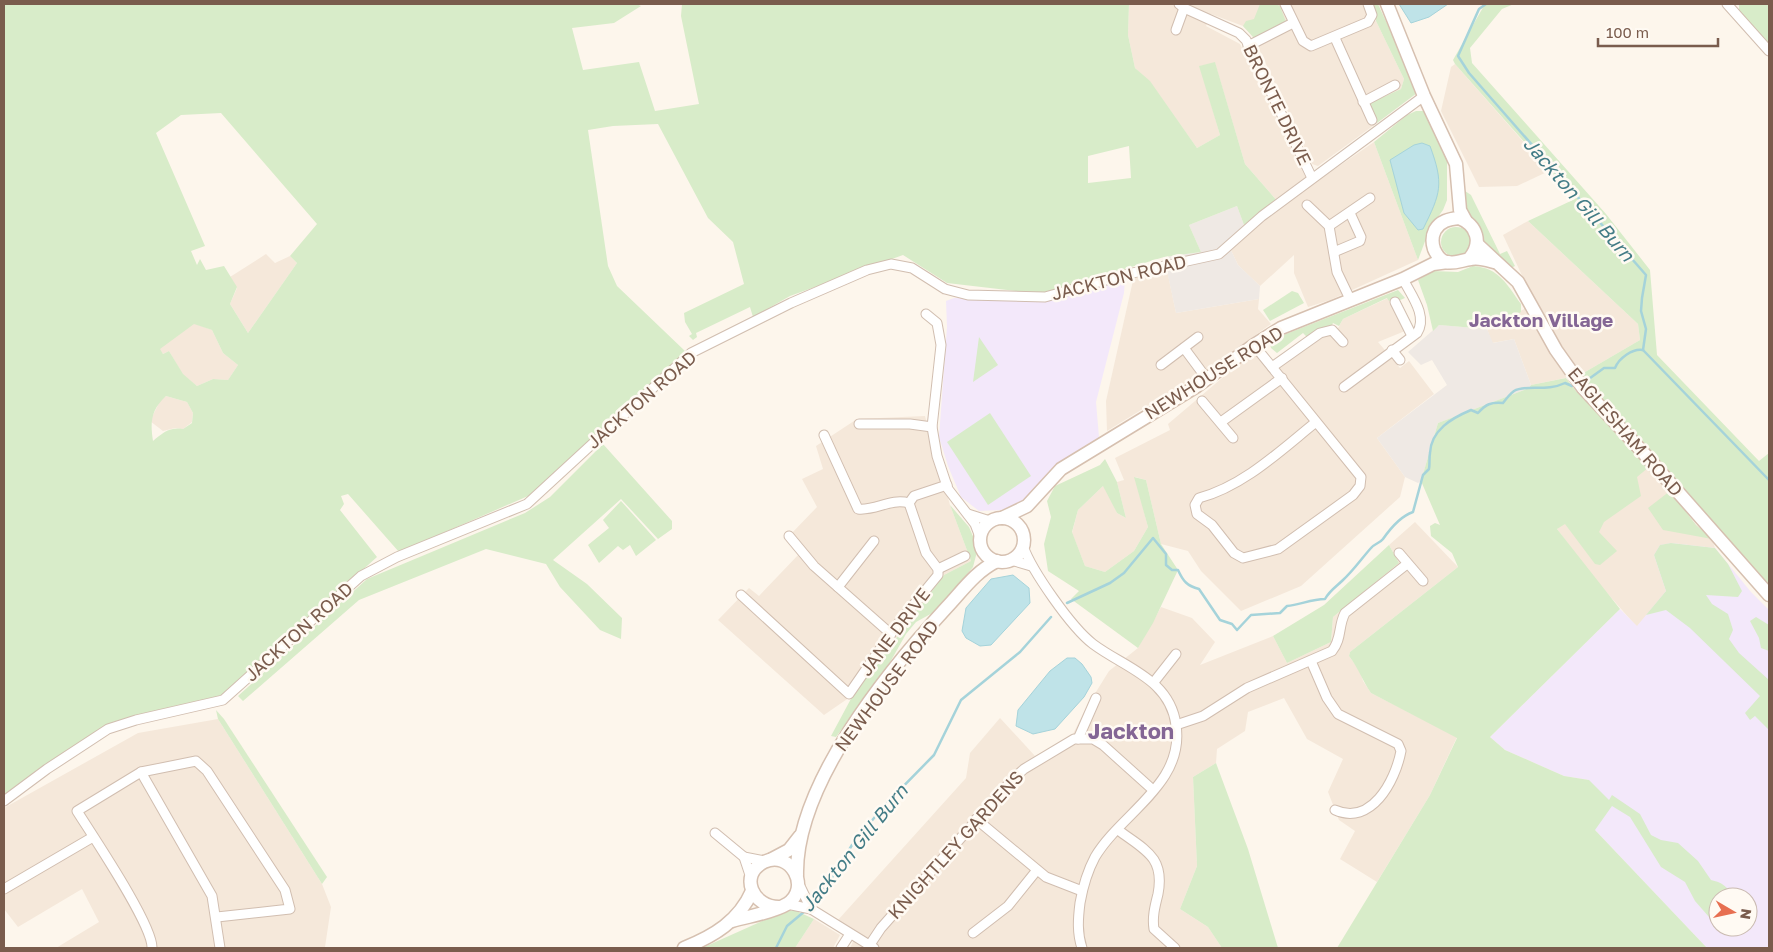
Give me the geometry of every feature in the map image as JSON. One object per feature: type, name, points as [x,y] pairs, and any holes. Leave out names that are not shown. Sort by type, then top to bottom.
[{"type":"street","points":[[1285,4],[1293,24],[1303,41],[1311,46],[1335,38],[1368,22],[1372,15],[1368,4]]},
{"type":"street","points":[[1387,4],[1424,96],[1456,164],[1460,210],[1466,221],[1476,232],[1477,244],[1474,253],[1469,259],[1463,262],[1448,262],[1436,254],[1433,247],[1434,232],[1444,221],[1458,192]]},
{"type":"street","points":[[1727,4],[1769,51]]},
{"type":"street","points":[[1176,30],[1182,6]]},
{"type":"street","name":"BRONTE DRIVE","points":[[1182,6],[1239,33],[1248,46],[1312,178]]},
{"type":"street","points":[[1248,46],[1293,24]]},
{"type":"street","points":[[1335,38],[1372,120]]},
{"type":"street","points":[[1363,102],[1396,85]]},
{"type":"street","name":"JACKTON ROAD","points":[[4,801],[108,729],[136,720],[223,700],[362,576],[398,557],[527,504],[691,353],[791,303],[867,270],[891,264],[912,268],[945,289],[968,296],[1045,297],[1128,274],[1219,254],[1262,216],[1424,96]]},
{"type":"street","points":[[1329,226],[1370,198]]},
{"type":"street","points":[[1307,205],[1329,226],[1337,272],[1350,299]]},
{"type":"street","points":[[1334,252],[1360,241],[1361,237],[1350,213]]},
{"type":"street","points":[[1444,221],[1459,218],[1466,221]]},
{"type":"street","name":"EAGLESHAM ROAD","points":[[1477,244],[1494,262],[1508,271],[1518,282],[1556,350],[1583,388],[1769,595]]},
{"type":"street","name":"NEWHOUSE ROAD","points":[[1420,269],[1433,247]]},
{"type":"street","points":[[1469,259],[1494,262]]},
{"type":"street","name":"NEWHOUSE ROAD","points":[[996,519],[1027,506],[1062,468],[1207,379],[1281,328],[1403,279],[1420,269],[1433,264],[1448,262]]},
{"type":"street","points":[[1344,387],[1412,336],[1422,326],[1422,316],[1403,279]]},
{"type":"street","points":[[1395,302],[1412,336]]},
{"type":"street","points":[[926,314],[937,323],[941,345],[932,427],[936,456],[947,485],[980,537],[982,550],[986,557],[997,562],[1011,560],[1031,566]]},
{"type":"street","points":[[1272,367],[1320,333],[1332,330],[1343,342]]},
{"type":"street","points":[[1161,365],[1198,337]]},
{"type":"street","points":[[1254,345],[1361,477],[1360,486],[1352,495],[1278,549],[1243,558],[1234,553],[1212,525],[1197,514],[1195,505],[1199,498],[1212,495],[1256,470],[1316,422]]},
{"type":"street","points":[[1184,348],[1207,379]]},
{"type":"street","points":[[1392,350],[1400,360]]},
{"type":"street","points":[[1221,422],[1282,378]]},
{"type":"street","points":[[1202,401],[1233,438]]},
{"type":"street","points":[[859,424],[910,424],[932,427]]},
{"type":"street","points":[[824,435],[858,509],[867,510],[899,500],[909,503],[914,496],[947,485]]},
{"type":"street","name":"JANE DRIVE","points":[[741,595],[849,694],[891,634],[938,575],[938,568],[926,553],[909,503]]},
{"type":"street","name":"NEWHOUSE ROAD","points":[[1020,528],[1027,506]]},
{"type":"street","points":[[966,513],[996,519],[1010,519],[1020,528],[1023,535],[1023,546],[1031,566],[1070,622],[1093,644],[1154,682],[1169,703],[1176,725],[1176,747],[1170,769],[1096,855],[1084,881],[1078,936],[1082,948]]},
{"type":"street","points":[[980,537],[984,527],[996,519]]},
{"type":"street","points":[[789,536],[814,566],[891,634]]},
{"type":"street","points":[[838,587],[874,541]]},
{"type":"street","points":[[1011,560],[1023,546]]},
{"type":"street","name":"NEWHOUSE ROAD","points":[[974,576],[982,550]]},
{"type":"street","points":[[1399,553],[1423,581]]},
{"type":"street","name":"JANE DRIVE","points":[[938,568],[965,556]]},
{"type":"street","name":"NEWHOUSE ROAD","points":[[798,879],[797,859],[804,832],[825,771],[840,745],[905,655],[974,576],[997,562]]},
{"type":"street","points":[[1176,725],[1203,716],[1247,688],[1332,651],[1338,643],[1340,622],[1345,613],[1407,564]]},
{"type":"street","points":[[1154,682],[1176,654]]},
{"type":"street","points":[[1311,661],[1327,698],[1338,714],[1398,744],[1401,752],[1380,799],[1364,812],[1342,813],[1335,810]]},
{"type":"street","points":[[1096,698],[1078,739],[1093,739],[1104,745],[1153,790]]},
{"type":"street","name":"KNIGHTLEY GARDENS","points":[[872,947],[881,928],[976,820],[1024,769],[1078,739]]},
{"type":"street","points":[[152,948],[152,941],[145,926],[99,844],[77,811],[141,772],[196,761],[207,771],[285,890],[290,908],[217,917]]},
{"type":"street","points":[[141,772],[212,896],[217,917],[220,948]]},
{"type":"street","points":[[976,820],[1046,878],[1082,891]]},
{"type":"street","points":[[1118,830],[1152,855],[1158,865],[1160,882],[1153,920],[1154,929],[1175,948]]},
{"type":"street","name":"NEWHOUSE ROAD","points":[[769,860],[789,850],[804,832]]},
{"type":"street","points":[[715,833],[744,857],[787,863],[798,879],[811,909]]},
{"type":"street","points":[[4,890],[93,837]]},
{"type":"street","points":[[744,857],[758,900],[764,905],[784,905],[811,909],[872,947]]},
{"type":"street","points":[[684,948],[708,938],[732,921],[746,904],[758,866],[769,860]]},
{"type":"street","points":[[973,933],[1008,906],[1037,870]]},
{"type":"street","points":[[732,921],[784,905],[797,891],[798,879]]},
{"type":"street","points":[[841,948],[850,934]]},
{"type":"shaded area","points":[[1129,4],[1362,4],[1368,17],[1376,21],[1404,79],[1401,89],[1371,103],[1377,123],[1318,166],[1312,164],[1254,38],[1243,26],[1211,14],[1206,26],[1240,44],[1306,178],[1278,202],[1245,164],[1215,63],[1200,66],[1220,135],[1197,148],[1150,82],[1135,68],[1128,35]]},
{"type":"shaded area","points":[[1455,64],[1549,171],[1517,186],[1479,187],[1441,111],[1451,67]]},
{"type":"shaded area","points":[[1374,142],[1418,260],[1330,300],[1308,307],[1294,273],[1294,255],[1260,286],[1238,265],[1230,248],[1278,208]]},
{"type":"shaded area","points":[[1237,206],[1244,225],[1231,238],[1230,248],[1238,265],[1260,286],[1259,299],[1176,313],[1164,257],[1201,252],[1189,225]]},
{"type":"shaded area","points":[[1528,221],[1638,324],[1640,340],[1580,375],[1531,385],[1514,339],[1492,343],[1487,329],[1535,303],[1503,235]]},
{"type":"shaded area","points":[[266,254],[275,263],[290,256],[297,263],[248,333],[230,304],[237,288],[230,277]]},
{"type":"shaded area","points":[[1167,270],[1176,313],[1259,299],[1258,309],[1271,324],[1209,368],[1107,431],[1106,401],[1134,276]]},
{"type":"shaded area","points":[[1125,280],[1124,293],[1096,402],[1099,437],[1064,459],[1020,503],[1001,510],[979,511],[961,497],[948,466],[939,437],[947,327],[946,301],[954,298],[1039,301]]},
{"type":"shaded area","points":[[1388,298],[1405,331],[1378,342],[1400,368],[1409,361],[1434,394],[1377,438],[1405,477],[1400,497],[1301,586],[1241,611],[1201,571],[1188,551],[1161,544],[1146,480],[1135,477],[1148,527],[1134,551],[1105,572],[1085,566],[1072,533],[1078,510],[1104,485],[1117,513],[1126,518],[1117,482],[1124,480],[1115,458],[1170,430],[1168,424],[1255,350],[1271,371],[1325,336],[1336,332],[1343,319]]},
{"type":"shaded area","points":[[194,323],[212,330],[223,353],[238,365],[228,380],[213,379],[197,386],[183,375],[169,351],[163,354],[159,349]]},
{"type":"shaded area","points":[[1439,325],[1487,329],[1493,343],[1514,339],[1531,385],[1529,388],[1438,423],[1421,481],[1418,483],[1405,477],[1377,438],[1447,385],[1432,360],[1421,365],[1408,352]]},
{"type":"shaded area","points":[[166,396],[187,402],[193,413],[192,422],[183,429],[175,428],[163,431],[150,421],[160,401]]},
{"type":"shaded area","points":[[925,416],[950,505],[971,561],[944,575],[853,695],[824,715],[718,620],[749,588],[759,596],[800,553],[789,536],[817,507],[802,479],[823,469],[816,446],[857,419]]},
{"type":"shaded area","points":[[1644,461],[1696,525],[1712,539],[1715,548],[1671,543],[1654,555],[1666,591],[1637,627],[1593,577],[1557,529]]},
{"type":"shaded area","points":[[1415,522],[1458,567],[1350,652],[1349,656],[1360,671],[1363,681],[1371,693],[1457,737],[1430,795],[1377,882],[1340,859],[1355,831],[1339,820],[1328,792],[1343,759],[1307,739],[1284,698],[1248,712],[1245,731],[1217,749],[1216,763],[1193,777],[1197,866],[1180,909],[1208,927],[1222,948],[850,948],[857,933],[838,920],[966,778],[970,753],[1000,718],[1035,756],[1072,736],[1086,708],[1109,671],[1138,648],[1161,607],[1192,618],[1215,642],[1200,665],[1273,636],[1287,663],[1331,642],[1333,617],[1399,563],[1389,545]]},
{"type":"shaded area","points":[[1671,543],[1715,548],[1751,592],[1769,610],[1769,948],[1707,948],[1595,830],[1589,780],[1564,776],[1505,750],[1490,737],[1620,609],[1637,626],[1666,591],[1654,555],[1660,545]]},
{"type":"shaded area","points":[[218,719],[322,884],[331,907],[325,947],[56,948],[99,922],[82,889],[18,927],[4,909],[4,808],[138,733]]},
{"type":"shaded area","points":[[814,919],[840,935],[833,948],[795,948]]},
{"type":"green space","points":[[4,4],[636,4],[641,6],[614,23],[572,28],[583,70],[639,62],[655,111],[699,104],[681,16],[682,4],[1129,4],[1128,35],[1135,68],[1150,81],[1197,148],[1220,135],[1199,66],[1215,62],[1245,164],[1278,202],[1244,225],[1237,206],[1189,225],[1201,252],[1164,257],[1043,294],[947,283],[903,255],[790,296],[753,317],[750,307],[696,333],[697,337],[693,340],[689,336],[692,334],[685,322],[684,313],[744,284],[733,242],[708,218],[658,124],[613,126],[588,130],[608,266],[617,286],[685,351],[684,356],[535,493],[399,552],[348,494],[341,496],[344,504],[340,510],[377,557],[221,697],[121,720],[95,733],[4,796]],"holes":[[[221,113],[317,224],[290,256],[297,263],[248,333],[230,304],[237,287],[224,266],[206,270],[200,259],[197,265],[191,251],[205,246],[156,133],[181,115]],[[1129,146],[1131,178],[1088,183],[1088,156]],[[194,324],[212,330],[223,353],[238,365],[228,380],[213,379],[197,386],[183,374],[169,351],[163,354],[160,349]],[[166,396],[187,402],[193,413],[192,423],[183,429],[167,431],[153,441],[152,422],[157,406]]]},
{"type":"green space","points":[[1260,4],[1280,6],[1286,22],[1254,38],[1243,26],[1246,21],[1254,19]]},
{"type":"green space","points":[[1373,4],[1378,4],[1417,93],[1377,123],[1370,103],[1401,89],[1404,79],[1376,21],[1376,12]]},
{"type":"green space","points":[[1485,4],[1514,4],[1502,9],[1470,48],[1472,63],[1606,214],[1650,270],[1657,355],[1759,461],[1769,453],[1769,588],[1580,375],[1640,340],[1638,324],[1528,221],[1575,199],[1453,60]]},
{"type":"green space","points":[[1739,4],[1769,4],[1769,46],[1739,11]]},
{"type":"green space","points":[[1416,111],[1425,111],[1447,159],[1447,200],[1443,210],[1430,228],[1418,260],[1374,142],[1407,115]]},
{"type":"green space","points":[[1465,191],[1471,195],[1500,254],[1507,251],[1515,266],[1511,268],[1478,235],[1469,215]]},
{"type":"green space","points":[[1456,227],[1467,231],[1471,242],[1467,253],[1456,257],[1445,253],[1441,242],[1445,231]]},
{"type":"green space","points":[[1473,266],[1490,270],[1502,279],[1521,304],[1521,312],[1487,329],[1439,325],[1433,331],[1427,305],[1418,280],[1433,271],[1458,272]]},
{"type":"green space","points":[[1398,290],[1405,298],[1398,301],[1397,298],[1389,301],[1387,298],[1343,319],[1339,326],[1333,323],[1331,327],[1308,338],[1303,333],[1277,353],[1271,348],[1270,343],[1286,334]]},
{"type":"green space","points":[[1292,291],[1298,293],[1304,303],[1270,321],[1263,310]]},
{"type":"green space","points":[[979,337],[998,365],[973,382]]},
{"type":"green space","points":[[1566,378],[1576,391],[1649,467],[1637,477],[1641,496],[1604,522],[1599,532],[1617,551],[1600,565],[1595,564],[1565,524],[1557,529],[1620,609],[1490,737],[1505,750],[1564,776],[1589,780],[1609,800],[1612,795],[1640,814],[1651,835],[1661,840],[1678,843],[1698,861],[1711,880],[1725,887],[1708,887],[1708,916],[1695,901],[1685,882],[1661,867],[1630,817],[1612,806],[1595,830],[1707,948],[1337,948],[1430,795],[1457,738],[1371,693],[1349,656],[1350,652],[1458,567],[1452,553],[1431,536],[1430,526],[1435,523],[1440,525],[1421,481],[1438,423],[1529,388],[1531,385]]},
{"type":"green space","points":[[990,413],[1031,476],[988,505],[947,442]]},
{"type":"green space","points":[[603,444],[672,521],[672,529],[658,539],[621,499],[553,560],[587,584],[622,618],[621,639],[600,630],[560,587],[546,564],[486,549],[359,600],[243,701],[238,696],[367,579],[525,513],[550,497]]},
{"type":"green space","points":[[1105,459],[1117,482],[1126,518],[1117,513],[1103,486],[1078,510],[1072,532],[1085,566],[1105,572],[1134,551],[1148,527],[1134,477],[1146,480],[1161,544],[1178,570],[1153,623],[1138,648],[1071,599],[1079,591],[1048,571],[1044,544],[1051,517],[1047,501],[1055,486],[1100,465]]},
{"type":"green space","points":[[1670,491],[1696,525],[1712,539],[1663,530],[1648,508]]},
{"type":"green space","points":[[621,501],[656,540],[636,556],[630,545],[623,550],[618,546],[599,563],[588,545],[609,528],[603,520]]},
{"type":"green space","points":[[950,505],[969,527],[978,548],[973,567],[936,611],[916,622],[906,634],[889,664],[836,737],[831,736],[853,695],[944,575],[971,561]]},
{"type":"green space","points":[[1671,543],[1715,548],[1728,564],[1742,591],[1738,597],[1706,595],[1712,604],[1728,614],[1733,630],[1729,639],[1739,653],[1769,680],[1769,730],[1755,716],[1750,720],[1745,713],[1760,696],[1690,628],[1666,610],[1646,615],[1666,591],[1654,555],[1660,545]]},
{"type":"green space","points":[[1389,545],[1399,563],[1333,617],[1331,642],[1287,663],[1273,636],[1324,605]]},
{"type":"green space","points":[[1756,617],[1769,625],[1769,651],[1761,648],[1759,638],[1750,621]]},
{"type":"green space","points":[[216,710],[224,719],[327,877],[322,884],[218,719]]},
{"type":"green space","points":[[1216,763],[1248,849],[1278,948],[1222,948],[1208,927],[1180,909],[1197,866],[1193,777]]},
{"type":"green space","points":[[794,910],[814,919],[795,948],[702,948],[778,914]]},
{"type":"water","points":[[1399,4],[1448,4],[1429,17],[1411,23]]},
{"type":"water","points":[[1422,143],[1430,146],[1439,179],[1434,206],[1423,229],[1418,230],[1404,213],[1390,160],[1414,145]]},
{"type":"water","points":[[1013,575],[1029,588],[1030,603],[991,645],[980,646],[966,638],[962,631],[966,608],[991,579]]},
{"type":"water","points":[[1067,658],[1075,658],[1091,677],[1092,683],[1084,697],[1055,729],[1033,734],[1016,726],[1018,710],[1050,671]]},
{"type":"waterway","name":"Jackton Gill Burn","points":[[1486,4],[1479,9],[1458,56],[1469,73],[1646,275],[1641,311],[1646,329],[1643,350]]},
{"type":"waterway","points":[[1643,350],[1769,480]]},
{"type":"waterway","name":"Jackton Gill Burn","points":[[1586,381],[1604,368],[1615,368],[1627,354],[1643,350]]},
{"type":"waterway","name":"Jackton Gill Burn","points":[[1067,603],[1110,583],[1124,573],[1153,538],[1166,554],[1166,565],[1172,570],[1178,570],[1186,582],[1199,589],[1220,620],[1232,624],[1237,630],[1251,615],[1280,613],[1287,606],[1325,599],[1372,547],[1382,540],[1392,527],[1413,512],[1423,475],[1429,469],[1431,445],[1438,431],[1450,421],[1471,410],[1478,413],[1489,404],[1503,403],[1514,391],[1519,389],[1551,387],[1565,383],[1572,386]]},
{"type":"waterway","name":"Jackton Gill Burn","points":[[811,906],[830,881],[852,845],[883,807],[934,755],[961,700],[1020,652],[1051,617]]},
{"type":"waterway","name":"Jackton Gill Burn","points":[[776,948],[787,926],[805,911]]},
{"type":"district","name":"Jackton Village","points":[[1541,320]]},
{"type":"district","name":"Jackton","points":[[1131,731]]}]
